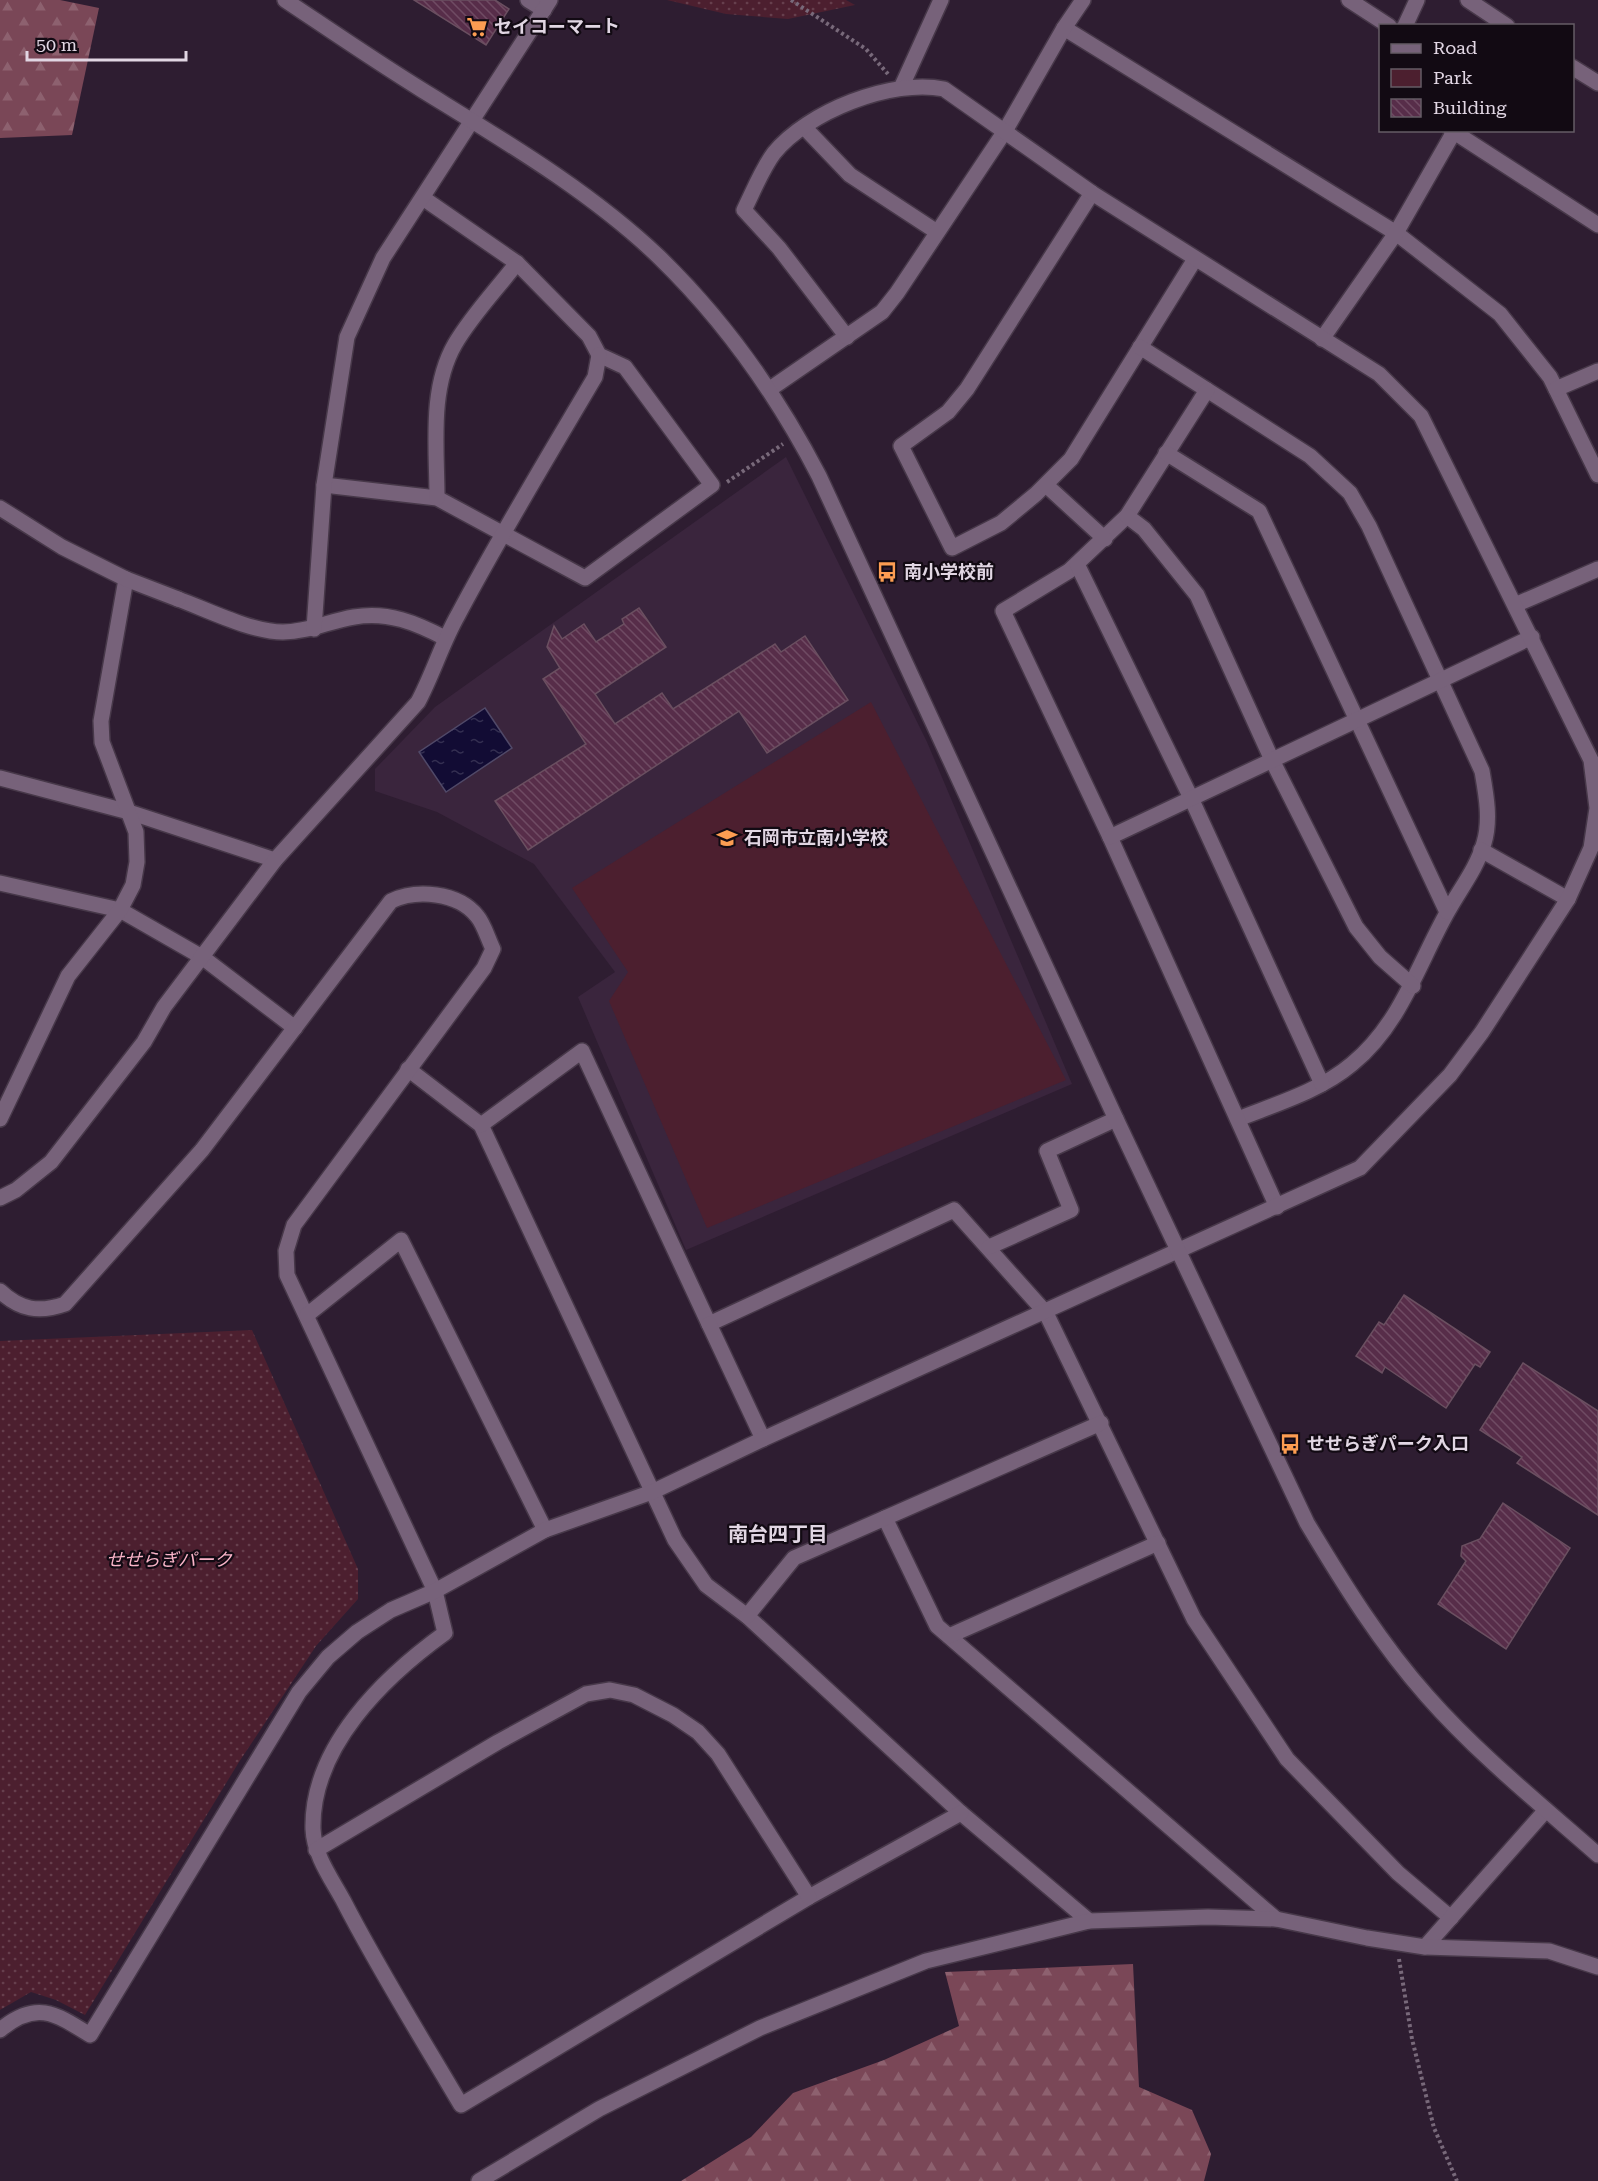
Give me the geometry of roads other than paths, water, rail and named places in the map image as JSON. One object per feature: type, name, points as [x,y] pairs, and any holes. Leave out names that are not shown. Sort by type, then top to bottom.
[{"type":"street","points":[[285,0],[555,176],[658,257],[717,319],[770,389],[797,434],[878,601],[1116,1119],[1306,1523],[1344,1586],[1427,1696],[1546,1810],[1598,1856]]},
{"type":"street","points":[[314,629],[324,485],[347,337],[383,258],[547,5],[528,0]]},
{"type":"street","points":[[770,389],[882,312],[1005,131],[1064,28],[1083,0]]},
{"type":"street","points":[[1349,0],[1386,24]]},
{"type":"street","points":[[1406,24],[1417,0]]},
{"type":"street","points":[[1468,0],[1504,24]]},
{"type":"street","points":[[901,88],[939,1]]},
{"type":"street","points":[[1064,28],[1396,233],[1500,314],[1550,377],[1598,475]]},
{"type":"street","points":[[1574,68],[1598,83]]},
{"type":"street","points":[[0,2030],[18,2018],[45,2011],[62,2018],[90,2035],[298,1692],[328,1657],[357,1632],[392,1610],[435,1591],[545,1530],[652,1492],[763,1439],[1046,1313],[1360,1168],[1416,1113],[1450,1075],[1482,1032],[1568,899],[1591,848],[1597,819],[1591,760],[1421,416],[1379,374],[1092,193],[944,89],[924,85],[901,88],[832,109],[804,127],[774,153],[744,210],[779,248],[847,337]]},
{"type":"street","points":[[804,127],[850,175],[937,232]]},
{"type":"street","points":[[1322,339],[1396,233],[1452,132]]},
{"type":"street","points":[[1455,132],[1598,225]]},
{"type":"street","points":[[1092,193],[967,388],[948,412],[901,446],[952,548],[1001,523],[1046,485],[1071,459],[1195,259]]},
{"type":"street","points":[[0,1198],[16,1190],[51,1162],[144,1042],[164,1007],[275,860],[418,702],[433,675],[445,638],[501,535],[596,377],[599,355],[589,336],[517,263],[423,198]]},
{"type":"street","points":[[437,498],[437,412],[443,374],[455,344],[517,263]]},
{"type":"street","points":[[1140,347],[1310,456],[1350,493],[1369,526],[1482,771],[1488,803],[1485,842],[1447,912],[1413,986],[1391,1020],[1352,1064],[1322,1083],[1238,1119]]},
{"type":"street","points":[[324,485],[437,498],[501,535],[585,578],[712,485],[625,367],[599,355]]},
{"type":"street","points":[[1556,389],[1598,371]]},
{"type":"street","points":[[1207,390],[1127,516],[1077,564],[1038,592],[1003,611],[1110,837],[1277,1207]]},
{"type":"street","points":[[1166,453],[1259,511],[1447,912]]},
{"type":"street","points":[[1046,485],[1105,539]]},
{"type":"street","points":[[0,508],[62,548],[126,579],[248,624],[281,632],[314,629],[353,617],[381,615],[414,622],[445,638]]},
{"type":"street","points":[[1127,516],[1144,529],[1197,595],[1272,760],[1356,927],[1380,957],[1413,986]]},
{"type":"street","points":[[1077,564],[1191,798],[1322,1083]]},
{"type":"street","points":[[1515,605],[1598,569]]},
{"type":"street","points":[[0,1119],[17,1089],[68,976],[120,910],[133,885],[136,832],[102,742],[101,721],[126,579]]},
{"type":"street","points":[[1110,837],[1439,679],[1532,638]]},
{"type":"street","points":[[0,778],[129,813],[275,860]]},
{"type":"street","points":[[1481,850],[1568,899]]},
{"type":"street","points":[[0,884],[120,910],[202,957],[295,1028]]},
{"type":"street","points":[[0,1291],[14,1303],[29,1309],[48,1310],[66,1304],[202,1150],[391,901],[406,894],[433,894],[454,901],[477,915],[493,950],[483,968],[294,1225],[286,1251],[288,1275],[435,1591],[445,1633],[407,1660],[373,1694],[330,1758],[316,1801],[313,1830],[316,1850],[370,1953],[461,2105],[809,1897],[961,1813]]},
{"type":"street","points":[[481,1125],[582,1051],[763,1439]]},
{"type":"street","points":[[408,1069],[481,1125],[675,1540],[706,1585],[747,1616],[961,1813],[1089,1922]]},
{"type":"street","points":[[989,1247],[1071,1210],[1047,1151],[1116,1119]]},
{"type":"street","points":[[709,1324],[954,1210],[1046,1313],[1194,1619],[1287,1759],[1382,1857],[1451,1918]]},
{"type":"street","points":[[307,1315],[401,1240],[545,1530]]},
{"type":"street","points":[[747,1616],[794,1558],[1101,1423]]},
{"type":"street","points":[[885,1518],[937,1626],[1276,1918]]},
{"type":"street","points":[[949,1636],[1158,1543]]},
{"type":"street","points":[[316,1850],[498,1742],[586,1694],[610,1690],[634,1695],[673,1715],[698,1732],[718,1754],[809,1897]]},
{"type":"street","points":[[1425,1947],[1546,1810]]},
{"type":"street","points":[[479,2181],[599,2109],[760,2028],[926,1961],[1089,1922],[1208,1917],[1276,1918],[1425,1947],[1549,1951],[1598,1967]]},
{"type":"water","points":[[485,708],[512,748],[446,792],[419,752]]},
{"type":"place","name":"セイコーマート","points":[[477,27]]},
{"type":"place","name":"南小学校前","points":[[887,572]]},
{"type":"place","name":"石岡市立南小学校","points":[[727,838]]},
{"type":"place","name":"せせらぎパーク入口","points":[[1290,1444]]},
{"type":"district","name":"南台四丁目","points":[[778,1534]]},
{"type":"park label","name":"せせらぎパーク","points":[[169,1560]]}]
